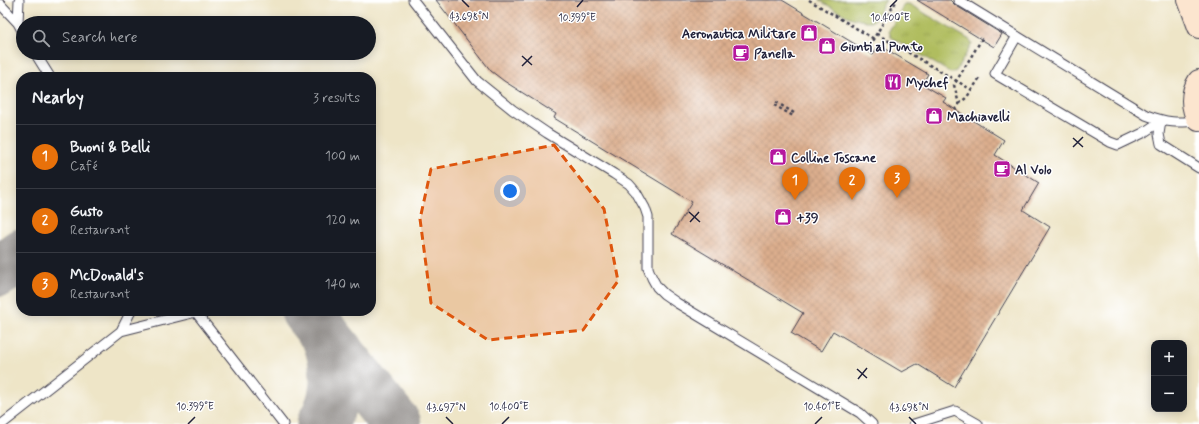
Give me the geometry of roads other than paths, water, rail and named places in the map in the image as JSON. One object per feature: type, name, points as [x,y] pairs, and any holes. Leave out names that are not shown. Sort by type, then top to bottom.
[{"type":"street","points":[[1189,0],[1199,27]]},
{"type":"street","points":[[1193,0],[1199,9]]},
{"type":"street","points":[[1199,81],[1194,90],[1193,99],[1194,108],[1199,120]]},
{"type":"lane","points":[[18,16],[19,0]]},
{"type":"lane","points":[[413,0],[477,81],[513,110],[546,133],[614,174],[629,184],[636,192],[648,217],[648,268],[657,287],[664,294],[676,303],[860,413],[872,424]]},
{"type":"lane","points":[[958,0],[1146,115],[1161,121],[1178,122],[1199,120]]},
{"type":"lane","points":[[0,4],[16,21]]},
{"type":"lane","points":[[1017,36],[995,74],[1110,142],[1118,145],[1143,133],[1161,121]]},
{"type":"lane","points":[[40,60],[47,72]]},
{"type":"lane","points":[[1161,121],[1159,134],[1161,144],[1199,168]]},
{"type":"lane","points":[[121,331],[128,316]]},
{"type":"lane","points":[[2,424],[121,331],[177,316]]},
{"type":"lane","points":[[200,316],[283,424]]},
{"type":"lane","points":[[914,424],[955,411],[978,424]]},
{"type":"place","name":"Aeronautica Militare","points":[[809,33]]},
{"type":"place","name":"Giunti al Punto","points":[[827,46]]},
{"type":"place","name":"Panella","points":[[741,53]]},
{"type":"place","name":"Mychef","points":[[893,82]]},
{"type":"place","name":"Machiavelli","points":[[934,116]]},
{"type":"place","name":"Colline Toscane","points":[[778,157]]},
{"type":"place","name":"Al Volo","points":[[1002,169]]},
{"type":"place","name":"McDonald's","points":[[897,198]]},
{"type":"place","name":"Buoni & Belli","points":[[795,200]]},
{"type":"place","name":"Gusto","points":[[852,200]]},
{"type":"place","name":"+39","points":[[783,217]]}]
